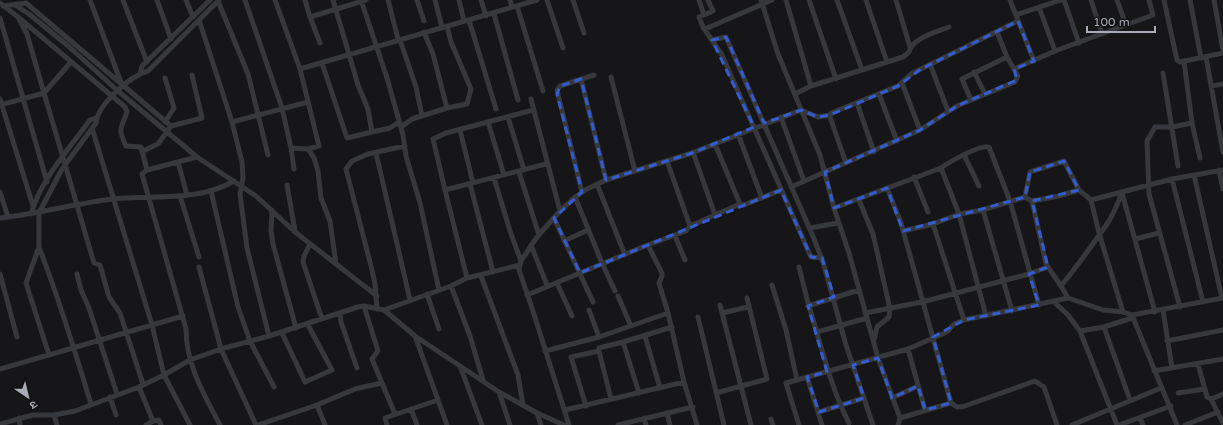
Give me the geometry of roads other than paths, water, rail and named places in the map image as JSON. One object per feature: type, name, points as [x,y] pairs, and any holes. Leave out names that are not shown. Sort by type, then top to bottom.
[{"type":"street","points":[[90,0],[123,86]]},
{"type":"street","points":[[123,0],[147,62]]},
{"type":"street","points":[[157,0],[171,39]]},
{"type":"street","points":[[186,0],[193,17]]},
{"type":"street","points":[[140,73],[142,66],[210,0]]},
{"type":"street","points":[[50,355],[27,290],[26,283],[39,247],[39,213],[65,165],[92,128],[96,118],[111,97],[140,73],[148,71],[219,0],[248,74],[268,155]]},
{"type":"street","points":[[245,0],[282,108],[294,169]]},
{"type":"street","points":[[275,0],[300,68],[319,146],[308,149],[291,148]]},
{"type":"street","points":[[305,0],[320,43]]},
{"type":"street","points":[[333,0],[358,86],[368,109],[372,132]]},
{"type":"street","points":[[388,0],[399,40],[416,87],[422,116]]},
{"type":"street","points":[[418,0],[424,21]]},
{"type":"street","points":[[322,62],[347,138],[390,128],[412,119],[447,108],[467,104],[471,90],[444,27],[436,0]]},
{"type":"street","points":[[459,0],[496,109]]},
{"type":"street","points":[[481,0],[486,16]]},
{"type":"street","points":[[510,0],[515,6],[543,91]]},
{"type":"street","points":[[300,68],[424,32],[494,14],[537,0]]},
{"type":"street","points":[[547,0],[563,48]]},
{"type":"street","points":[[573,0],[584,33]]},
{"type":"street","points":[[699,0],[704,15]]},
{"type":"street","points":[[708,0],[713,11],[700,17],[704,29],[722,55],[811,256],[822,258]]},
{"type":"street","points":[[704,29],[762,2],[772,0]]},
{"type":"street","points":[[786,0],[811,86]]},
{"type":"street","points":[[809,0],[836,79]]},
{"type":"street","points":[[837,0],[862,70]]},
{"type":"street","points":[[866,0],[887,62]]},
{"type":"street","points":[[896,0],[910,47]]},
{"type":"street","points":[[1010,0],[1034,60]]},
{"type":"street","points":[[1016,15],[1062,0],[1079,43]]},
{"type":"street","points":[[1091,0],[1102,34]]},
{"type":"street","points":[[1117,0],[1126,25]]},
{"type":"street","points":[[1014,69],[1055,51],[1153,15],[1149,0]]},
{"type":"street","points":[[1164,0],[1176,57],[1180,62],[1223,53]]},
{"type":"street","points":[[1190,0],[1211,86],[1223,152]]},
{"type":"street","points":[[1214,0],[1223,50]]},
{"type":"street","points":[[310,16],[363,1],[375,46],[387,78],[400,124],[429,242],[439,290]]},
{"type":"street","points":[[2,5],[15,5],[28,2],[123,86],[171,126]]},
{"type":"street","points":[[762,2],[769,29],[825,172],[838,223],[859,290],[873,342],[900,418],[898,425]]},
{"type":"street","points":[[2,5],[127,110],[127,115],[120,128],[125,144],[128,147],[141,147],[147,170]]},
{"type":"street","points":[[15,5],[29,14],[61,40],[118,91],[197,157],[240,185],[272,210],[295,232],[377,296]]},
{"type":"street","points":[[1039,7],[1055,51]]},
{"type":"street","points":[[494,14],[518,100]]},
{"type":"street","points":[[18,17],[27,34],[94,263],[100,265],[109,297],[120,313],[141,386],[153,421]]},
{"type":"street","points":[[0,18],[47,182]]},
{"type":"street","points":[[199,20],[232,122],[242,162],[240,201],[247,248],[270,336]]},
{"type":"street","points":[[569,425],[519,270],[520,263],[531,245],[560,211],[575,197],[606,180],[693,152],[764,123],[801,110],[818,117],[830,115],[833,111],[857,103],[902,83],[911,74],[1018,21]]},
{"type":"street","points":[[795,94],[811,86],[836,79],[907,54],[910,47],[916,41],[949,27]]},
{"type":"street","points":[[424,32],[433,54],[447,108]]},
{"type":"street","points":[[791,187],[898,141],[920,130],[948,111],[1017,80],[1018,76],[1007,57],[997,32]]},
{"type":"street","points":[[712,40],[726,37],[810,228],[822,258],[834,297],[840,325],[873,425]]},
{"type":"street","points":[[971,100],[961,80],[974,72],[1007,57]]},
{"type":"street","points":[[1184,61],[1192,123],[1200,158]]},
{"type":"street","points":[[33,206],[1,103],[44,93],[71,62]]},
{"type":"street","points":[[930,64],[948,111]]},
{"type":"street","points":[[974,72],[985,94]]},
{"type":"street","points":[[1163,73],[1178,166]]},
{"type":"street","points":[[143,151],[158,144],[171,126],[202,118],[192,75]]},
{"type":"street","points":[[582,192],[557,90],[560,86],[594,75]]},
{"type":"street","points":[[611,77],[635,171]]},
{"type":"street","points":[[165,78],[174,108],[166,122]]},
{"type":"street","points":[[580,79],[606,180]]},
{"type":"street","points":[[902,83],[920,130]]},
{"type":"street","points":[[1211,86],[1223,84]]},
{"type":"street","points":[[879,94],[898,141]]},
{"type":"street","points":[[531,99],[546,164],[560,211]]},
{"type":"street","points":[[232,122],[308,102]]},
{"type":"street","points":[[857,103],[874,152]]},
{"type":"street","points":[[467,278],[432,139],[533,110]]},
{"type":"street","points":[[830,115],[846,163]]},
{"type":"street","points":[[508,117],[539,235]]},
{"type":"street","points":[[781,117],[804,181]]},
{"type":"street","points":[[31,214],[33,206],[63,156],[90,120],[96,118]]},
{"type":"street","points":[[488,122],[504,175]]},
{"type":"street","points":[[1180,307],[1159,233],[1148,185],[1147,141],[1155,127],[1172,127],[1192,123]]},
{"type":"street","points":[[92,128],[152,325],[164,375],[190,425]]},
{"type":"street","points":[[460,130],[471,184],[493,272]]},
{"type":"street","points":[[738,134],[762,198]]},
{"type":"street","points":[[715,144],[740,204]]},
{"type":"street","points":[[377,309],[377,296],[371,266],[346,169],[352,161],[405,146]]},
{"type":"street","points":[[834,208],[859,200],[914,177],[941,168],[964,155],[986,146],[989,147],[1010,201],[1029,274],[1039,305]]},
{"type":"street","points":[[308,149],[314,158],[318,171],[321,198],[330,221],[336,264]]},
{"type":"street","points":[[693,152],[715,215]]},
{"type":"street","points":[[376,153],[410,300]]},
{"type":"street","points":[[964,155],[979,186]]},
{"type":"street","points":[[197,157],[147,170],[142,174],[183,316],[186,330],[186,343],[190,360],[199,384],[220,425]]},
{"type":"street","points":[[667,161],[690,226]]},
{"type":"street","points":[[1026,197],[1030,172],[1064,161],[1079,190],[1091,200],[1099,233],[1123,312]]},
{"type":"street","points":[[178,162],[187,195]]},
{"type":"street","points":[[445,190],[546,164]]},
{"type":"street","points":[[941,168],[959,214],[986,316]]},
{"type":"street","points":[[1091,200],[1172,179],[1221,170],[1223,189]]},
{"type":"street","points":[[1080,331],[1104,327],[1132,317],[1223,298],[1194,175]]},
{"type":"street","points":[[914,177],[928,212]]},
{"type":"street","points":[[494,178],[520,263]]},
{"type":"street","points":[[1172,179],[1203,302]]},
{"type":"street","points":[[0,218],[21,214],[39,213],[77,204],[114,199],[187,195],[220,189],[234,181]]},
{"type":"street","points":[[597,184],[625,255]]},
{"type":"street","points":[[287,185],[295,232]]},
{"type":"street","points":[[887,188],[903,230],[951,403],[957,407],[962,407],[1035,381],[1044,387],[1057,425]]},
{"type":"street","points":[[527,295],[602,263],[686,232],[690,226],[740,204],[744,205],[781,190]]},
{"type":"street","points":[[1032,202],[1079,190]]},
{"type":"street","points":[[211,191],[238,307],[250,341],[274,388]]},
{"type":"street","points":[[0,192],[8,217]]},
{"type":"street","points":[[1061,286],[1094,244],[1099,233],[1110,220],[1122,193]]},
{"type":"street","points":[[1122,193],[1155,312]]},
{"type":"street","points":[[180,196],[199,257]]},
{"type":"street","points":[[575,197],[602,263],[630,324]]},
{"type":"street","points":[[903,230],[933,224],[959,214],[983,210],[1026,197]]},
{"type":"street","points":[[1026,197],[1032,202],[1048,266],[1068,298]]},
{"type":"street","points":[[859,200],[873,234],[890,309],[889,317],[877,327],[873,342]]},
{"type":"street","points":[[272,210],[271,231],[273,244],[296,328]]},
{"type":"street","points":[[983,210],[1012,311]]},
{"type":"street","points":[[554,218],[593,302]]},
{"type":"street","points":[[810,228],[838,223]]},
{"type":"street","points":[[933,224],[964,320]]},
{"type":"street","points":[[564,241],[588,230]]},
{"type":"street","points":[[1135,239],[1159,233]]},
{"type":"street","points":[[675,236],[685,260]]},
{"type":"street","points":[[310,244],[304,256],[303,262],[322,319]]},
{"type":"street","points":[[531,245],[548,285]]},
{"type":"street","points":[[648,245],[662,273],[659,283],[672,327],[684,382],[693,407],[697,425]]},
{"type":"street","points":[[39,247],[56,290],[58,306],[67,322],[91,404]]},
{"type":"street","points":[[0,424],[20,418],[54,415],[75,410],[141,386],[190,360],[221,349],[282,333],[364,306],[384,310],[451,286],[467,278],[481,276],[520,263]]},
{"type":"street","points":[[817,332],[866,315],[1029,274],[1048,266]]},
{"type":"street","points":[[200,267],[221,349],[257,425],[317,405],[355,388],[382,383]]},
{"type":"street","points":[[799,267],[808,306],[828,372],[839,405],[849,423]]},
{"type":"street","points":[[0,274],[17,337]]},
{"type":"street","points":[[77,274],[80,290],[90,308],[98,341],[117,394]]},
{"type":"street","points":[[481,276],[518,375],[523,405]]},
{"type":"street","points":[[557,282],[572,316]]},
{"type":"street","points":[[772,285],[786,330],[797,380]]},
{"type":"street","points":[[451,286],[470,336],[483,380]]},
{"type":"street","points":[[808,306],[859,290]]},
{"type":"street","points":[[426,294],[439,329]]},
{"type":"street","points":[[716,393],[767,379],[747,298]]},
{"type":"street","points":[[799,425],[786,383],[908,349],[947,332],[954,324],[964,320],[1068,298],[1097,309],[1123,312],[1132,317],[1161,388],[1171,406],[1177,425]]},
{"type":"street","points":[[1054,302],[1068,315],[1080,331],[1110,410],[1118,425],[1171,406]]},
{"type":"street","points":[[720,305],[751,425]]},
{"type":"street","points":[[364,306],[378,351],[372,359],[395,414]]},
{"type":"street","points":[[722,313],[748,307]]},
{"type":"street","points":[[384,310],[414,336],[483,380],[499,392],[537,413],[564,425]]},
{"type":"street","points":[[589,310],[599,337]]},
{"type":"street","points":[[1163,310],[1172,368]]},
{"type":"street","points":[[340,313],[341,322],[357,368]]},
{"type":"street","points":[[545,351],[599,337],[630,324],[668,313]]},
{"type":"street","points":[[0,369],[183,316]]},
{"type":"street","points":[[698,317],[724,425]]},
{"type":"street","points":[[282,333],[305,382],[332,370],[308,325]]},
{"type":"street","points":[[586,406],[572,357],[599,351],[599,348],[672,327]]},
{"type":"street","points":[[1104,327],[1130,400]]},
{"type":"street","points":[[1167,341],[1223,330]]},
{"type":"street","points":[[414,336],[447,425]]},
{"type":"street","points":[[645,336],[660,388]]},
{"type":"street","points":[[623,342],[639,393]]},
{"type":"street","points":[[908,349],[925,410]]},
{"type":"street","points":[[599,351],[611,399]]},
{"type":"street","points":[[1154,371],[1223,359]]},
{"type":"street","points":[[1198,364],[1206,397],[1211,399],[1223,423]]},
{"type":"street","points":[[460,365],[482,425]]},
{"type":"street","points":[[808,377],[822,425]]},
{"type":"street","points":[[565,410],[684,382]]},
{"type":"street","points":[[892,398],[918,386]]},
{"type":"street","points":[[1072,425],[1161,388]]},
{"type":"street","points":[[1178,393],[1204,389]]},
{"type":"street","points":[[499,392],[510,425]]},
{"type":"street","points":[[1211,399],[1223,394]]},
{"type":"street","points":[[110,397],[116,415]]},
{"type":"street","points":[[819,412],[864,398]]},
{"type":"street","points":[[387,425],[385,418],[438,400]]},
{"type":"street","points":[[900,418],[951,403]]},
{"type":"street","points":[[317,405],[325,425]]},
{"type":"street","points":[[621,425],[644,418],[693,407]]},
{"type":"street","points":[[411,409],[417,425]]},
{"type":"street","points":[[1185,425],[1196,423],[1218,412]]},
{"type":"street","points":[[537,413],[541,425]]},
{"type":"street","points":[[667,413],[670,425]]},
{"type":"street","points":[[54,415],[57,425]]},
{"type":"street","points":[[20,418],[20,425]]},
{"type":"street","points":[[644,418],[646,425]]},
{"type":"street","points":[[1140,418],[1143,425]]},
{"type":"street","points":[[771,419],[773,425]]},
{"type":"street","points":[[146,425],[153,421],[159,420],[161,425]]}]
